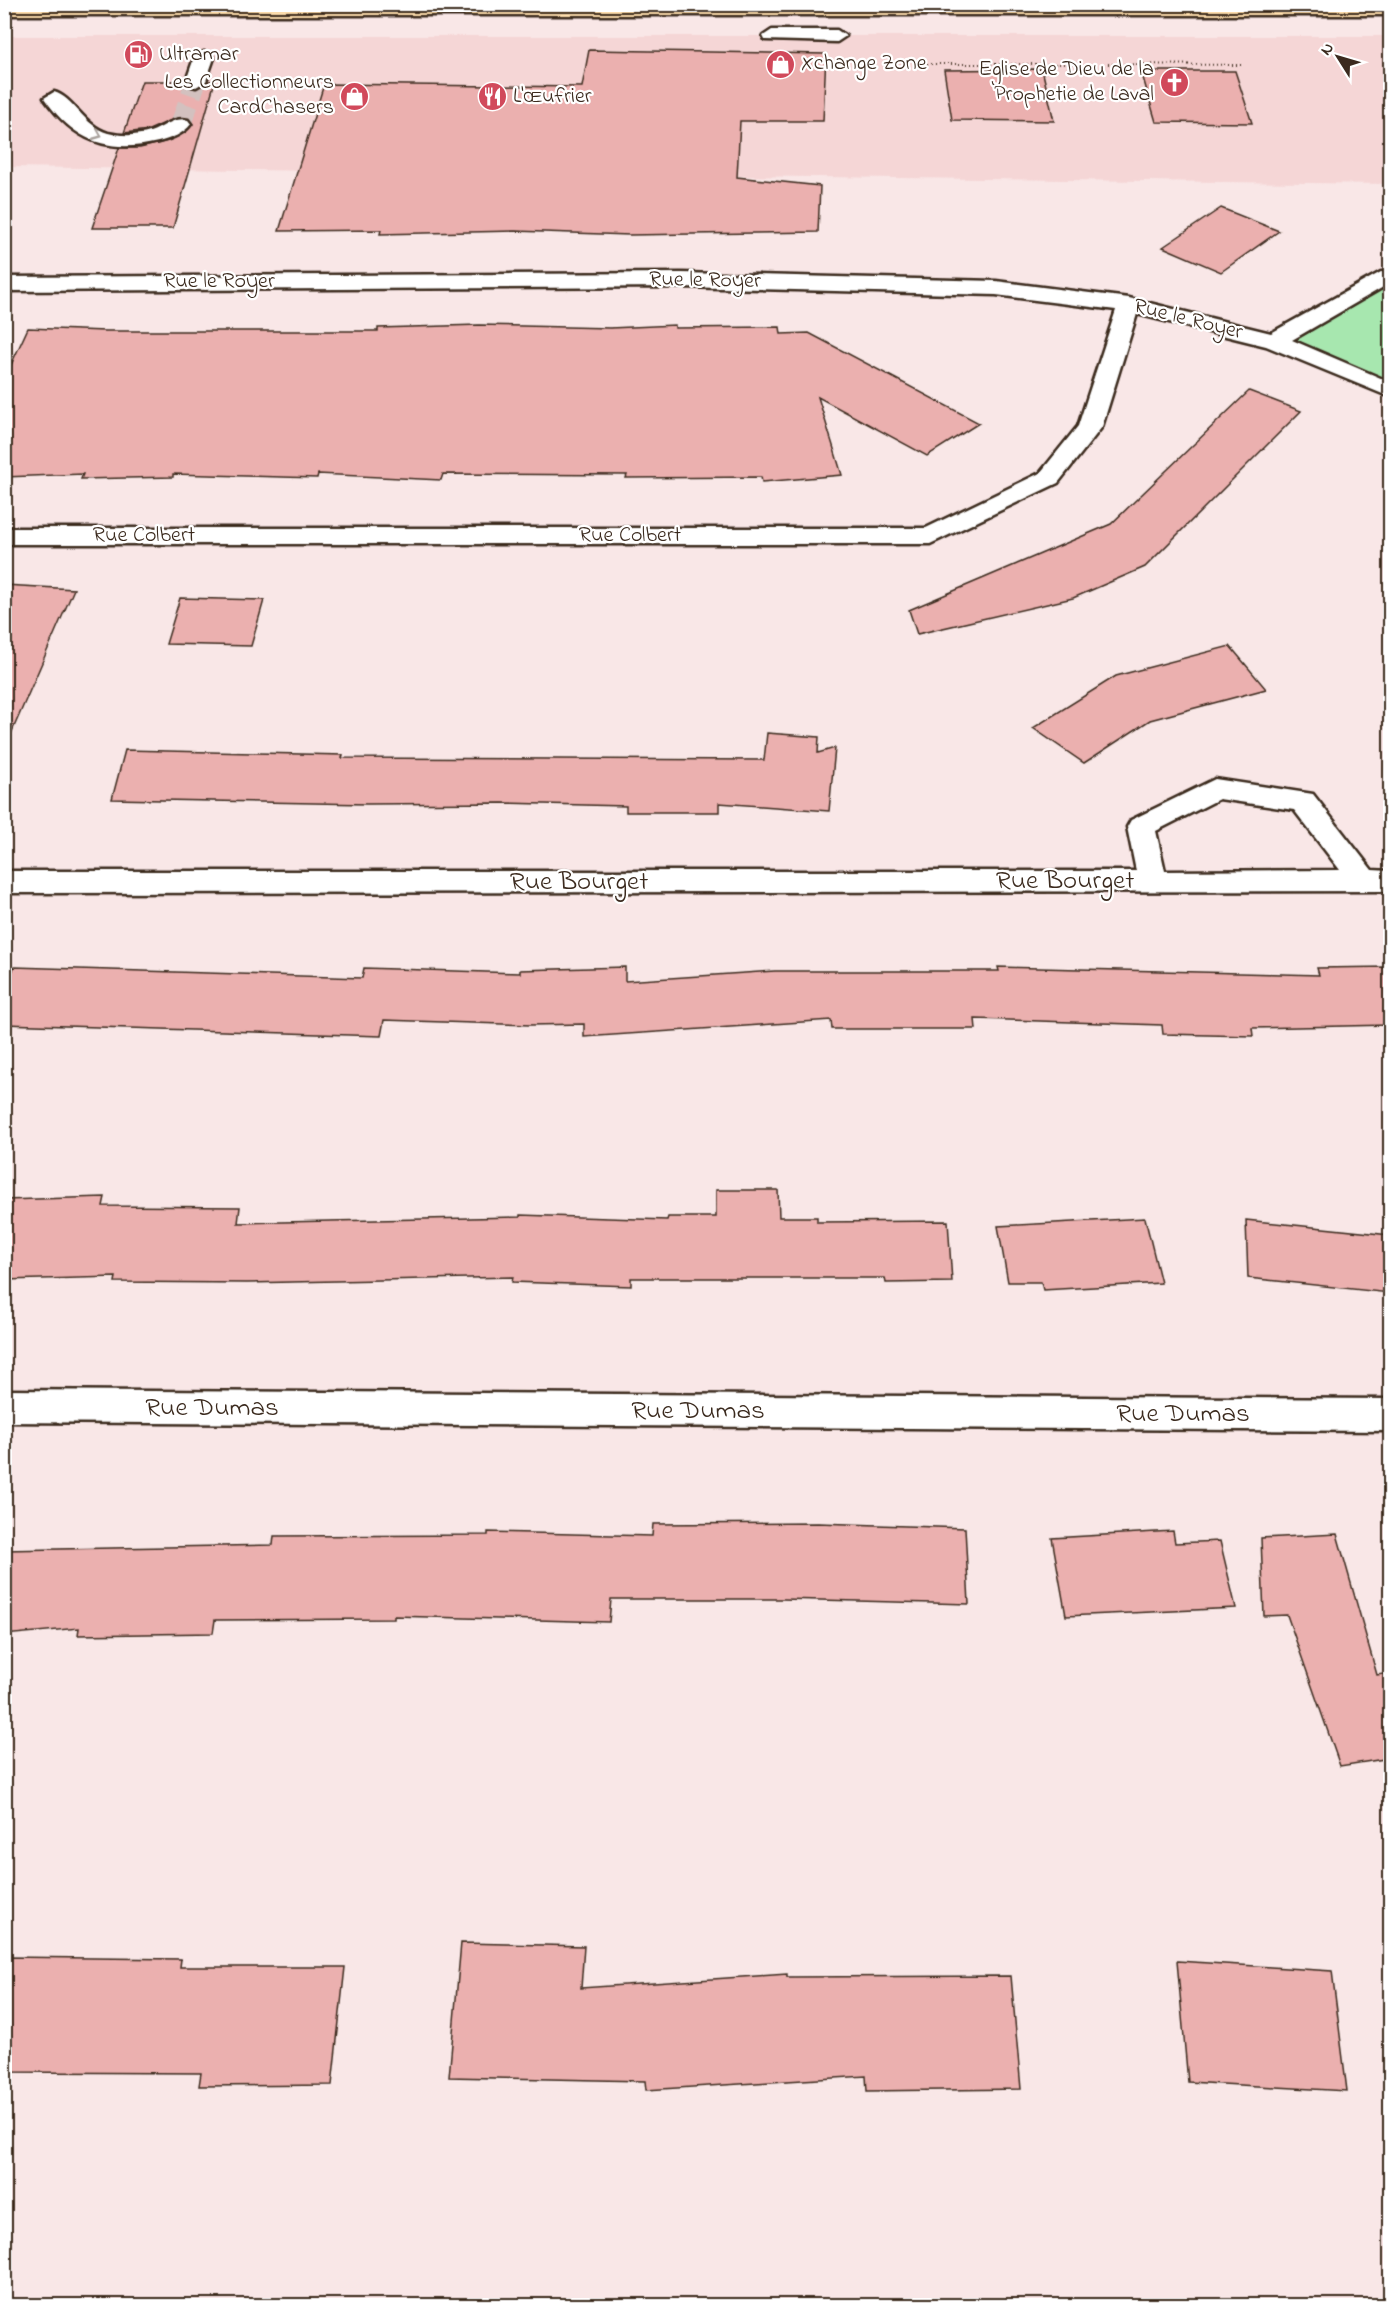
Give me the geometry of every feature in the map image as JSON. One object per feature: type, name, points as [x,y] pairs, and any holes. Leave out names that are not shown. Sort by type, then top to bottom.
[{"type":"main road","points":[[4,9],[171,7],[1390,10]]},
{"type":"street","points":[[772,36],[837,36]]},
{"type":"street","points":[[196,81],[204,58]]},
{"type":"street","points":[[54,98],[80,126],[99,137],[108,139],[149,138],[169,132],[181,124]]},
{"type":"street","points":[[1274,341],[1381,279],[1390,279]]},
{"type":"street","name":"Rue le Royer","points":[[4,284],[681,280],[996,288],[1129,305],[1274,341],[1390,390]]},
{"type":"street","name":"Rue Colbert","points":[[4,536],[930,536],[1049,478],[1090,427],[1129,305]]},
{"type":"street","name":"Rue Bourget","points":[[1153,881],[1141,827],[1215,789],[1303,801],[1377,881]]},
{"type":"street","name":"Rue Bourget","points":[[4,882],[1377,881]]},
{"type":"street","name":"Rue Dumas","points":[[4,1406],[1390,1415]]},
{"type":"path","points":[[915,64],[1072,64]]},
{"type":"path","points":[[1108,64],[1243,64]]},
{"type":"shaded area","points":[[5,36],[1390,36],[1390,184],[5,167]]},
{"type":"green space","points":[[1381,279],[1390,279],[1390,390],[1274,341]]},
{"type":"building","points":[[589,50],[826,54],[823,121],[740,121],[737,177],[820,186],[818,232],[630,235],[515,231],[380,234],[381,230],[279,231],[324,84],[582,87]]},
{"type":"building","points":[[1042,69],[1054,121],[952,120],[944,70]]},
{"type":"building","points":[[1141,71],[1235,71],[1252,123],[1156,122]]},
{"type":"building","points":[[142,81],[184,81],[187,86],[195,89],[208,81],[215,81],[173,228],[92,228],[119,148],[140,148],[168,141],[186,132],[193,124],[188,118],[178,117],[149,130],[124,133]]},
{"type":"building","points":[[1221,208],[1279,231],[1221,272],[1163,247]]},
{"type":"building","points":[[479,325],[610,328],[675,325],[675,328],[780,327],[781,334],[809,333],[979,423],[927,456],[818,397],[842,475],[762,482],[761,477],[626,478],[627,475],[443,474],[441,480],[318,474],[317,478],[173,474],[173,477],[81,479],[83,474],[4,477],[4,380],[28,328],[105,331],[378,331],[378,328]]},
{"type":"building","points":[[1249,391],[1301,411],[1145,567],[1073,598],[917,634],[909,610],[1111,524]]},
{"type":"building","points":[[4,585],[74,589],[4,750]]},
{"type":"building","points":[[180,598],[264,600],[251,646],[166,644]]},
{"type":"building","points":[[1230,646],[1266,689],[1150,720],[1084,763],[1033,728],[1116,676]]},
{"type":"building","points":[[767,733],[819,737],[818,753],[835,748],[829,811],[719,803],[719,812],[626,812],[626,806],[112,799],[125,750],[343,755],[342,758],[764,760]]},
{"type":"building","points":[[14,967],[362,978],[364,968],[520,973],[520,970],[625,967],[625,981],[775,971],[999,971],[998,967],[1319,975],[1317,968],[1390,967],[1390,1025],[1252,1028],[1253,1036],[1163,1034],[1162,1025],[975,1019],[976,1029],[832,1029],[831,1020],[584,1037],[584,1024],[530,1025],[384,1020],[381,1036],[4,1024],[4,994]]},
{"type":"building","points":[[716,1190],[778,1190],[779,1217],[817,1217],[817,1222],[948,1221],[952,1282],[886,1283],[885,1278],[631,1278],[631,1286],[512,1282],[513,1277],[247,1283],[115,1282],[116,1277],[4,1280],[4,1200],[105,1197],[103,1206],[240,1207],[238,1223],[520,1217],[520,1215],[667,1220],[668,1217],[716,1217]]},
{"type":"building","points":[[1145,1218],[1161,1283],[1043,1290],[1041,1282],[1008,1282],[998,1226]]},
{"type":"building","points":[[1246,1220],[1390,1235],[1390,1293],[1248,1278]]},
{"type":"building","points":[[818,1523],[965,1528],[969,1604],[783,1599],[611,1599],[609,1622],[394,1616],[394,1619],[215,1620],[213,1633],[78,1635],[79,1628],[4,1635],[4,1550],[273,1545],[274,1536],[488,1535],[488,1532],[652,1536],[653,1524]]},
{"type":"building","points":[[1173,1531],[1175,1543],[1220,1541],[1236,1608],[1066,1616],[1052,1538]]},
{"type":"building","points":[[1337,1534],[1377,1675],[1390,1673],[1390,1758],[1340,1766],[1287,1615],[1264,1616],[1261,1538]]},
{"type":"building","points":[[461,1943],[584,1946],[581,1988],[787,1974],[787,1977],[1011,1976],[1021,2089],[867,2091],[866,2076],[646,2090],[645,2081],[449,2077]]},
{"type":"building","points":[[4,1957],[181,1959],[180,1967],[345,1967],[332,2085],[199,2086],[201,2073],[4,2072]]},
{"type":"building","points":[[1177,1961],[1332,1971],[1347,2091],[1188,2082]]},
{"type":"tunnel","points":[[181,124],[196,81]]},
{"type":"place","name":"Ultramar","points":[[138,55]]},
{"type":"place","name":"Xchange Zone","points":[[780,64]]},
{"type":"place","name":"Eglise de Dieu de la Prophetie de Laval","points":[[1175,83]]},
{"type":"place","name":"Les Collectionneurs CardChasers","points":[[355,96]]},
{"type":"place","name":"L'Œufrier","points":[[492,97]]}]
